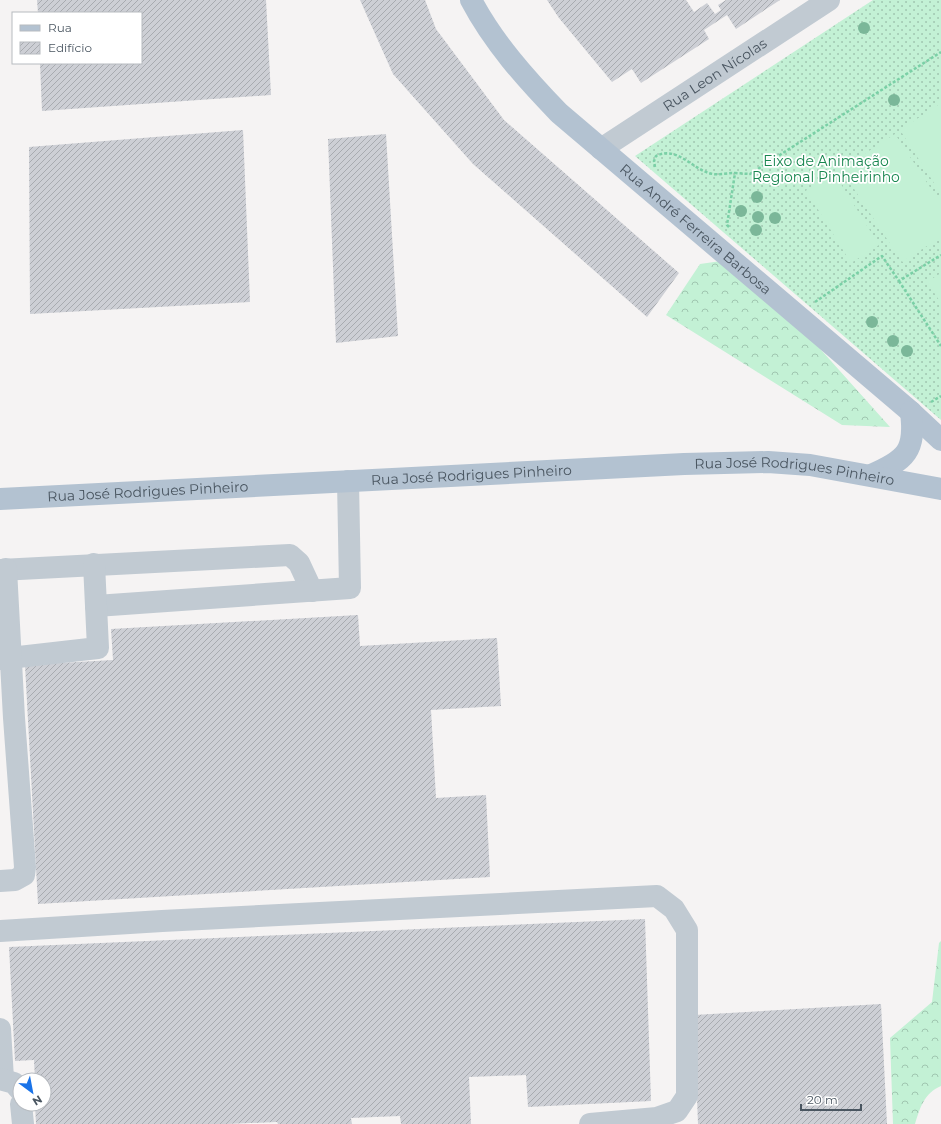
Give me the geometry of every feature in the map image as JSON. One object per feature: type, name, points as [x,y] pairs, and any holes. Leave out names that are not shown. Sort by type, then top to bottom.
[{"type":"main road","name":"Rua André Ferreira Barbosa","points":[[470,0],[498,42],[530,84],[559,113],[796,314],[920,407],[941,440]]},
{"type":"main road","points":[[871,475],[889,467],[903,458],[910,446],[920,407]]},
{"type":"main road","name":"Rua José Rodrigues Pinheiro","points":[[0,499],[684,464],[768,462],[810,465],[941,489]]},
{"type":"street","name":"Rua Leon Nícolas","points":[[601,149],[829,0]]},
{"type":"street","points":[[96,606],[350,588],[348,481]]},
{"type":"street","points":[[0,881],[15,880],[24,874],[25,867],[8,750],[3,570],[94,564],[290,555],[299,563],[312,591]]},
{"type":"street","points":[[6,658],[98,648],[94,564]]},
{"type":"street","points":[[0,931],[162,921],[657,896],[674,909],[686,930],[686,1096],[676,1110],[655,1121],[590,1124]]},
{"type":"street","points":[[0,1029],[8,1083]]},
{"type":"street","points":[[22,1112],[23,1124]]},
{"type":"path","points":[[656,168],[654,161],[656,156],[662,153],[681,157],[696,167],[713,174],[750,174],[941,52]]},
{"type":"path","points":[[727,225],[735,173]]},
{"type":"path","points":[[720,220],[732,230]]},
{"type":"path","points":[[899,281],[941,255]]},
{"type":"path","points":[[796,314],[882,256],[941,346]]},
{"type":"path","points":[[809,297],[815,302]]},
{"type":"path","points":[[920,407],[941,396]]},
{"type":"green space","name":"Eixo de Animação Regional Pinheirinho","points":[[873,0],[941,0],[941,420],[635,156]]},
{"type":"green space","points":[[941,103],[941,194],[900,130]]},
{"type":"green space","points":[[895,134],[941,204],[941,237],[902,262],[841,169]]},
{"type":"green space","points":[[834,173],[879,245],[851,263],[806,190]]},
{"type":"green space","points":[[728,260],[814,342],[890,427],[842,425],[666,315],[700,264]]},
{"type":"green space","points":[[941,273],[941,303],[927,282]]},
{"type":"green space","points":[[941,941],[941,1086],[935,1089],[927,1097],[921,1107],[915,1124],[893,1124],[890,1038],[932,1002],[939,943]]},
{"type":"building","points":[[37,0],[266,0],[271,95],[42,111],[40,64],[142,64],[142,12],[38,12]]},
{"type":"building","points":[[360,0],[425,0],[436,29],[504,120],[679,273],[647,317],[473,164],[393,74]]},
{"type":"building","points":[[547,0],[686,0],[694,12],[707,3],[715,14],[721,10],[718,5],[726,0],[780,0],[736,29],[727,15],[704,30],[709,39],[641,83],[632,69],[612,82],[559,18]]},
{"type":"building","points":[[243,130],[250,302],[30,314],[29,147]]},
{"type":"building","points":[[386,134],[398,336],[336,343],[328,139]]},
{"type":"building","points":[[358,615],[360,646],[497,638],[501,706],[431,710],[436,798],[486,795],[490,877],[38,904],[25,665],[113,660],[111,629]]},
{"type":"building","points":[[645,919],[651,1101],[528,1107],[526,1075],[469,1077],[471,1124],[401,1124],[400,1116],[351,1118],[352,1124],[278,1124],[277,1122],[227,1124],[36,1124],[35,1112],[52,1112],[52,1072],[35,1072],[34,1060],[15,1061],[9,947]]},
{"type":"building","points":[[881,1004],[887,1124],[698,1124],[694,1015]]}]
